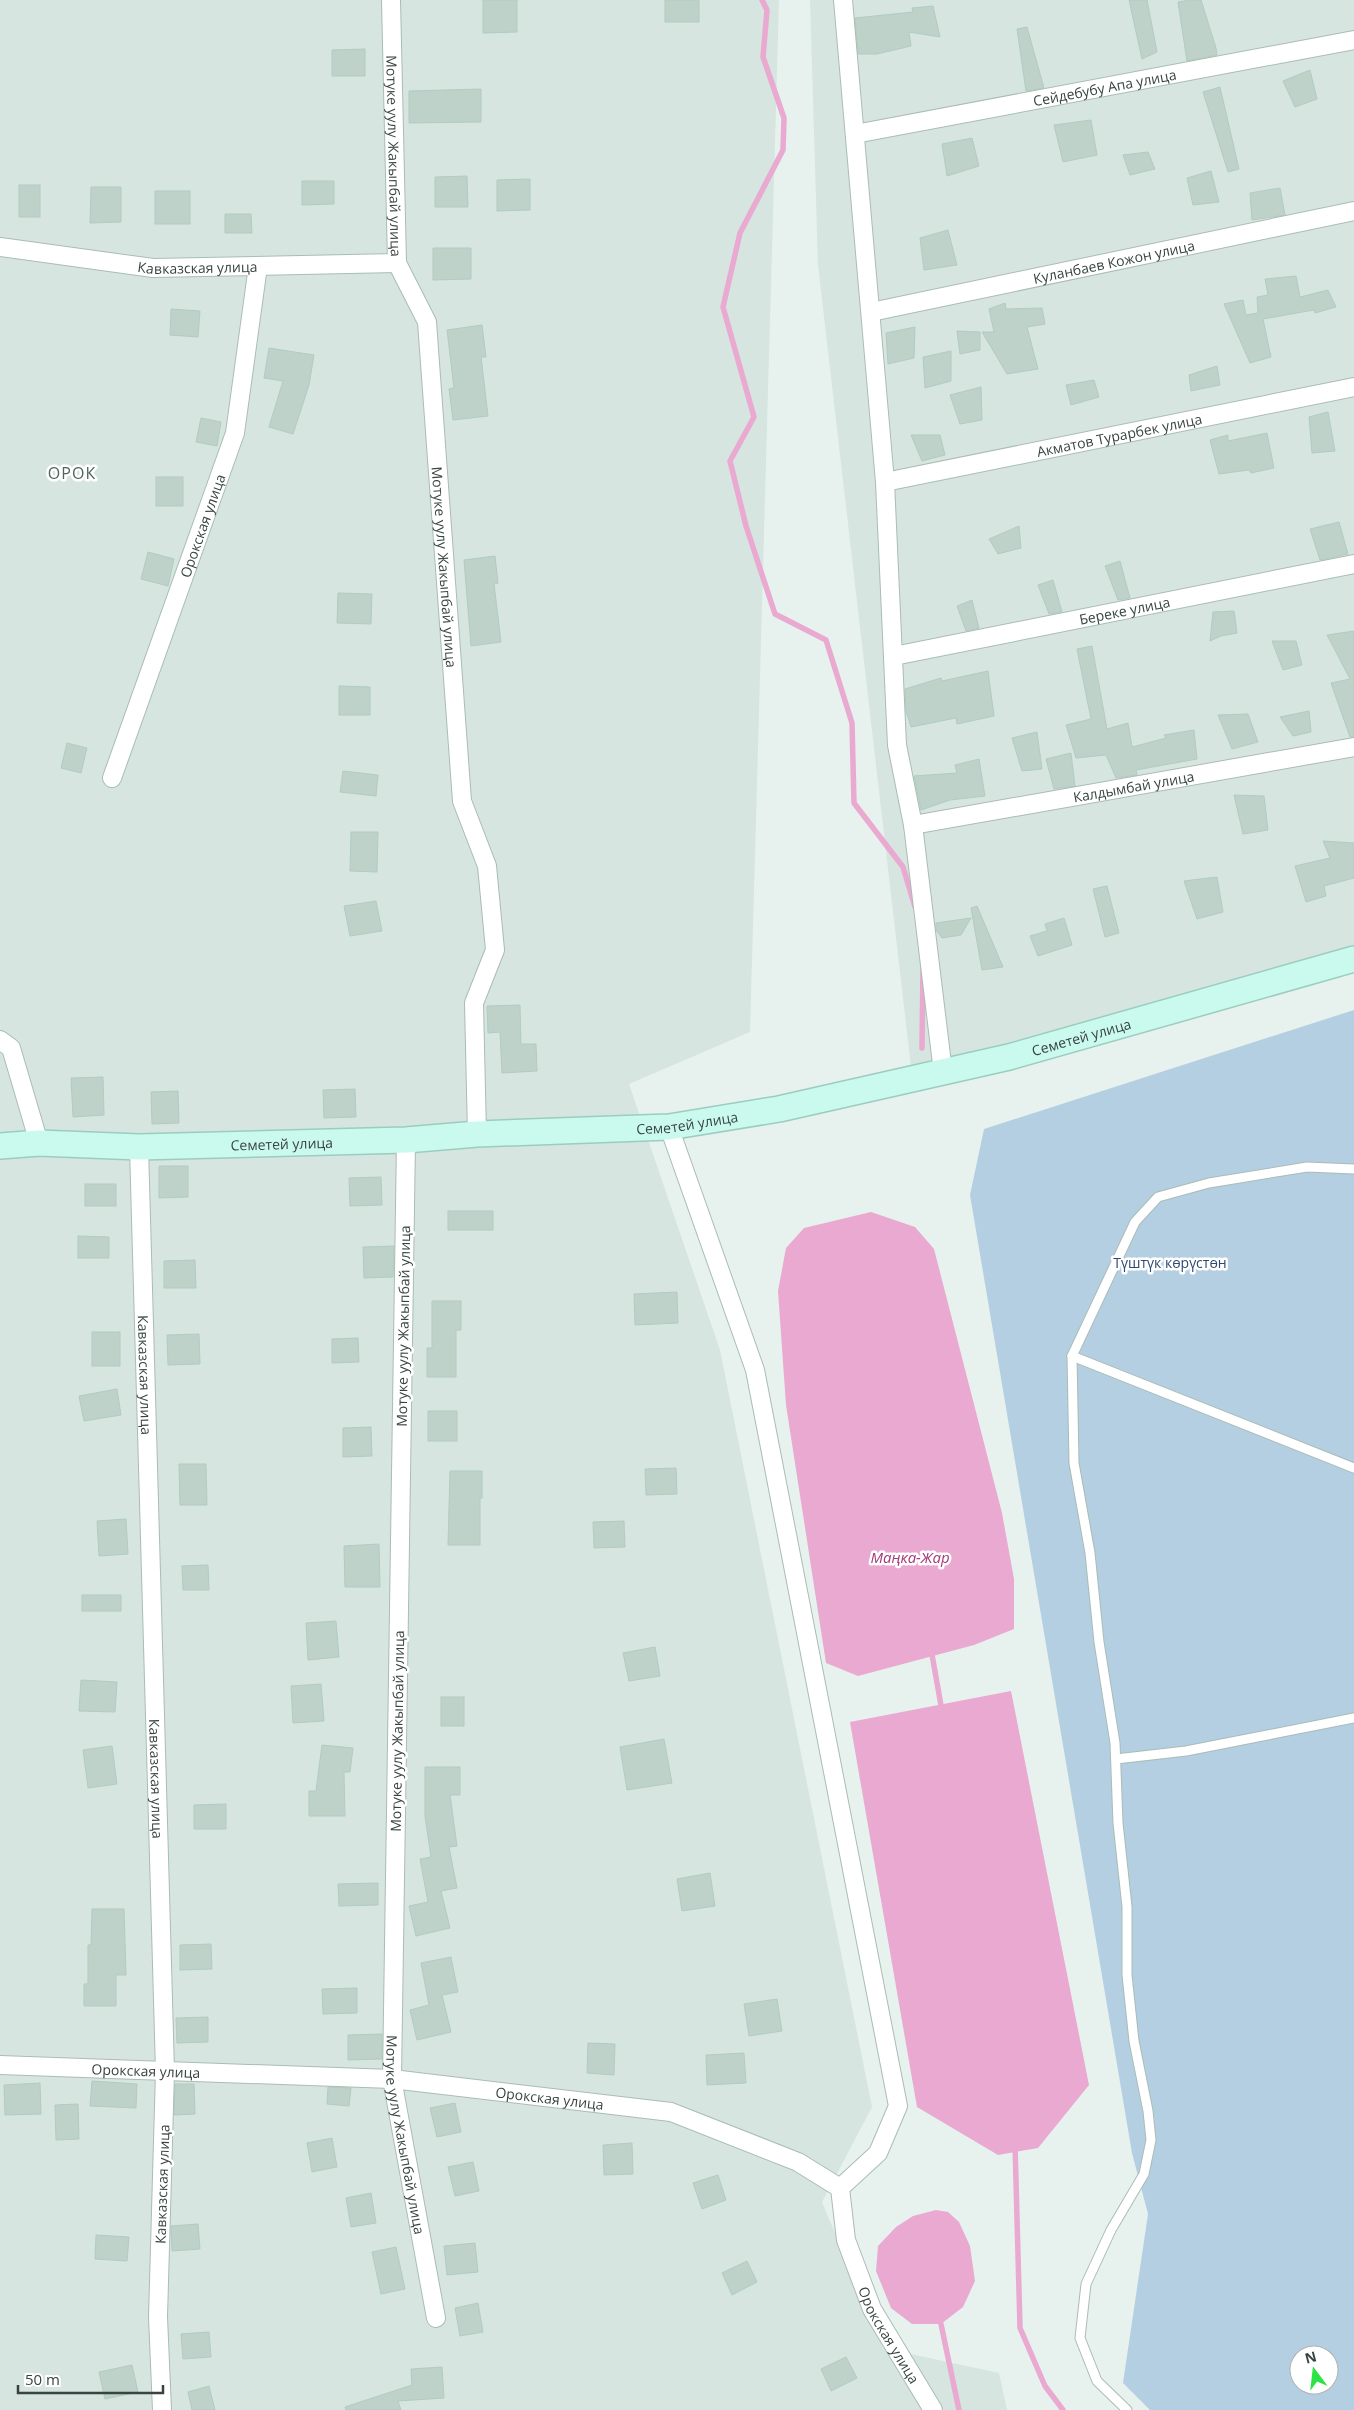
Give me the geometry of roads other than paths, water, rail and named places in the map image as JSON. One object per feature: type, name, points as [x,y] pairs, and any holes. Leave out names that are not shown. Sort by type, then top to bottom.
[{"type":"street","name":"Мотуке уулу Жакыпбай улица","points":[[392,0],[397,264],[427,322],[462,801],[487,866],[495,950],[474,1003],[477,1134]]},
{"type":"street","points":[[843,0],[885,482],[897,745],[912,825],[943,1072]]},
{"type":"street","name":"Сейдебубу Апа улица","points":[[855,134],[1354,40]]},
{"type":"street","name":"Куланбаев Кожон улица","points":[[871,312],[1354,211]]},
{"type":"street","name":"Кавказская улица","points":[[0,248],[153,268],[397,264]]},
{"type":"street","name":"Орокская улица","points":[[112,778],[235,433],[258,266]]},
{"type":"street","name":"Акматов Турарбек улица","points":[[885,482],[1354,387]]},
{"type":"street","name":"Береке улица","points":[[894,656],[1354,564]]},
{"type":"street","name":"Калдымбай улица","points":[[912,825],[1354,747]]},
{"type":"street","name":"Семетей улица","points":[[0,1146],[39,1143],[139,1147],[406,1140],[477,1134],[669,1127],[779,1109],[1009,1057],[1354,959]]},
{"type":"street","points":[[0,1040],[11,1048],[39,1143]]},
{"type":"street","points":[[669,1127],[754,1370],[898,2106],[878,2153],[840,2188]]},
{"type":"street","name":"Мотуке уулу Жакыпбай улица","points":[[406,1140],[392,2078],[436,2318]]},
{"type":"street","name":"Кавказская улица","points":[[139,1147],[165,2071],[158,2317],[162,2410]]},
{"type":"street","name":"Орокская улица","points":[[0,2066],[392,2078],[671,2112],[798,2162],[840,2188],[846,2240],[872,2309],[933,2410]]},
{"type":"lane","points":[[1127,2410],[1097,2381],[1080,2338],[1086,2284],[1112,2230],[1144,2174],[1151,2140],[1148,2111],[1134,2041],[1127,1975],[1127,1907],[1118,1823],[1115,1743],[1099,1642],[1090,1553],[1074,1463],[1072,1356],[1135,1222],[1158,1197],[1209,1184],[1307,1168],[1354,1169]]},
{"type":"lane","points":[[1072,1356],[1354,1468]]},
{"type":"lane","points":[[1116,1760],[1186,1751],[1354,1718]]},
{"type":"water","name":"Маңка-Жар","points":[[871,1212],[915,1227],[934,1249],[1002,1513],[1014,1579],[1014,1629],[974,1645],[858,1676],[826,1663],[786,1405],[778,1291],[786,1248],[804,1228]]},
{"type":"water","points":[[1011,1691],[1089,2085],[1038,2148],[998,2155],[917,2107],[850,1722]]},
{"type":"water","points":[[936,2210],[948,2212],[959,2222],[970,2246],[975,2281],[963,2307],[941,2324],[912,2324],[891,2308],[876,2271],[878,2246],[896,2227],[913,2216]]},
{"type":"waterway","points":[[762,0],[767,10],[763,57],[784,118],[783,150],[740,233],[723,307],[754,417],[730,461],[746,526],[775,614],[826,640],[852,723],[854,803],[903,867],[915,907]]},
{"type":"waterway","points":[[922,1048],[923,967]]},
{"type":"waterway","points":[[931,1649],[942,1711]]},
{"type":"waterway","points":[[1015,2144],[1020,2328],[1045,2386],[1063,2410]]},
{"type":"waterway","points":[[941,2324],[959,2410]]},
{"type":"district","name":"ОРОК","points":[[72,473]]},
{"type":"park label","name":"Түштүк көрүстөн","points":[[1170,1262]]}]
